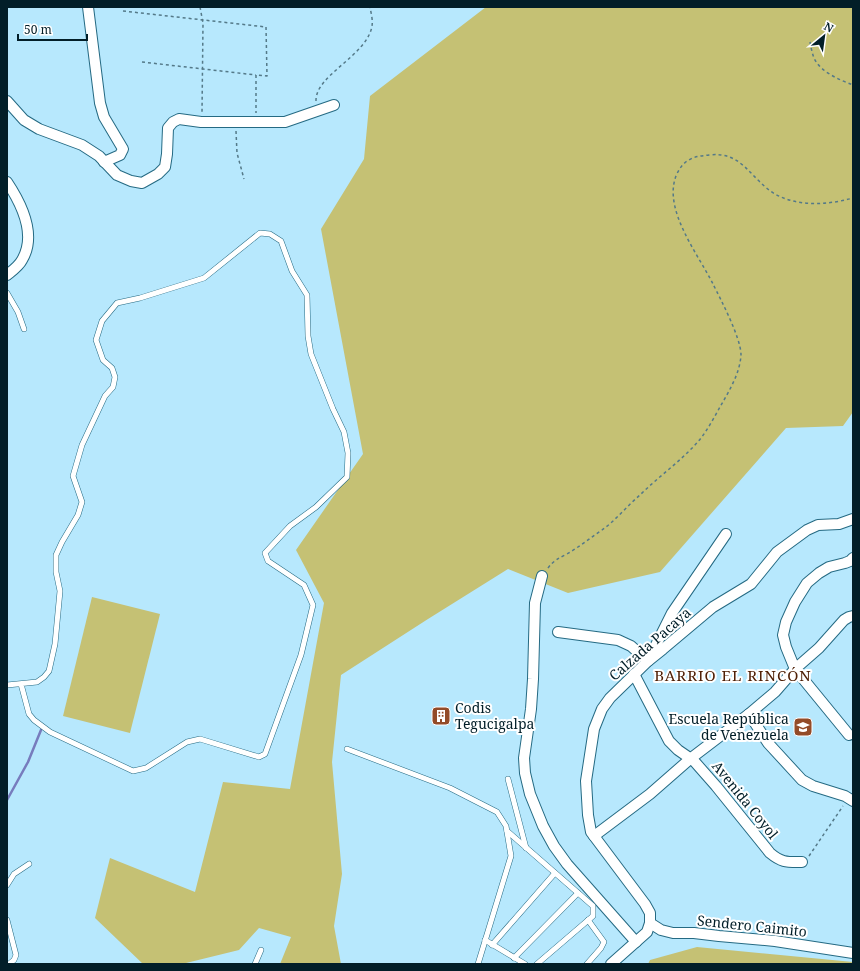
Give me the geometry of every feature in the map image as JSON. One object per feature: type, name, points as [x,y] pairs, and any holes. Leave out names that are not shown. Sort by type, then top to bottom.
[{"type":"street","points":[[88,7],[100,103],[104,117],[123,149],[120,155],[104,162]]},
{"type":"street","points":[[7,101],[24,120],[39,129],[82,145],[104,162],[117,175],[131,181],[142,183],[158,174],[165,167],[168,154],[168,128],[173,122],[179,120],[235,123],[285,122],[334,105]]},
{"type":"street","points":[[7,182],[16,196],[25,216],[28,232],[22,261],[7,275]]},
{"type":"street","name":"Calzada Pacaya","points":[[650,923],[650,913],[645,904],[591,832],[588,815],[586,781],[594,729],[602,709],[610,698],[648,661],[713,607],[750,584],[777,552],[807,530],[818,525],[839,524],[853,519]]},
{"type":"street","points":[[558,632],[618,640],[631,646],[648,661],[672,613],[726,534]]},
{"type":"street","points":[[849,735],[795,669],[783,635],[786,622],[807,584],[819,573],[829,567],[850,561],[853,558]]},
{"type":"street","points":[[542,576],[534,603],[533,679],[531,709],[524,758],[525,773],[530,794],[543,826],[554,846],[567,864],[636,942]]},
{"type":"street","points":[[594,836],[650,794],[690,759],[775,692],[795,669],[819,648],[844,620],[853,616]]},
{"type":"street","name":"Avenida Coyol","points":[[634,674],[669,741],[678,750],[694,761],[770,853],[778,860],[787,862],[802,862]]},
{"type":"street","points":[[749,714],[768,743],[802,780],[813,786],[851,800]]},
{"type":"street","points":[[611,964],[647,932],[650,923]]},
{"type":"street","name":"Sendero Caimito","points":[[650,923],[661,930],[673,933],[694,933],[775,940],[853,953]]},
{"type":"lane","points":[[7,685],[37,682],[44,678],[49,671],[55,644],[60,591],[56,572],[56,555],[78,515],[82,502],[73,476],[82,445],[105,396],[113,387],[115,377],[112,368],[103,360],[96,340],[102,321],[117,304],[204,278],[260,232],[270,234],[281,241],[292,271],[307,295],[308,336],[311,354],[344,432],[348,453],[347,477],[316,507],[290,526],[265,553],[268,561],[304,585],[313,606],[301,655],[265,754],[259,757],[200,740],[194,740],[187,742],[146,768],[133,772],[50,732],[34,720],[29,714],[21,684]]},
{"type":"lane","points":[[7,293],[18,312],[24,329]]},
{"type":"lane","points":[[347,749],[374,758],[456,791],[497,812],[506,826],[511,856],[478,964]]},
{"type":"lane","points":[[508,779],[526,848]]},
{"type":"lane","points":[[507,831],[593,906],[593,916],[537,964]]},
{"type":"lane","points":[[7,885],[14,874],[29,864]]},
{"type":"lane","points":[[492,945],[555,873]]},
{"type":"lane","points":[[514,958],[578,893]]},
{"type":"lane","points":[[7,920],[16,955],[14,960],[9,964]]},
{"type":"lane","points":[[587,964],[601,948],[604,942],[588,920]]},
{"type":"lane","points":[[485,940],[525,964]]},
{"type":"lane","points":[[255,964],[261,950]]},
{"type":"path","points":[[200,7],[202,21],[201,122]]},
{"type":"path","points":[[316,111],[316,98],[318,90],[324,82],[351,58],[369,36],[372,24],[370,7]]},
{"type":"path","points":[[124,11],[202,21],[266,27],[267,76],[202,70],[142,62]]},
{"type":"path","points":[[810,42],[815,60],[822,69],[840,80],[853,85]]},
{"type":"path","points":[[256,75],[256,123]]},
{"type":"path","points":[[235,123],[237,153],[244,179]]},
{"type":"path","points":[[542,576],[550,565],[557,559],[603,529],[696,445],[733,384],[740,365],[741,348],[733,326],[713,283],[685,236],[674,204],[673,186],[677,174],[683,165],[693,158],[720,154],[732,157],[775,194],[786,198],[802,202],[819,203],[841,201],[853,198]]},
{"type":"path","points":[[802,862],[810,856],[851,800]]},
{"type":"shaded area","points":[[486,7],[853,7],[853,412],[843,426],[786,428],[660,572],[568,593],[508,569],[341,675],[332,762],[342,874],[334,926],[341,964],[280,964],[291,937],[259,928],[239,950],[182,964],[143,964],[95,918],[110,858],[195,892],[223,782],[290,789],[324,603],[296,550],[363,454],[321,229],[364,159],[370,96]]},
{"type":"shaded area","points":[[92,597],[160,614],[130,733],[63,716]]},
{"type":"shaded area","points":[[697,947],[853,962],[853,964],[648,964],[650,960]]},
{"type":"waterway","points":[[7,800],[28,762],[41,730]]},
{"type":"place","name":"Codis Tegucigalpa","points":[[441,716]]},
{"type":"place","name":"Escuela República de Venezuela","points":[[803,727]]},
{"type":"district","name":"BARRIO EL RINCÓN","points":[[733,676]]}]
